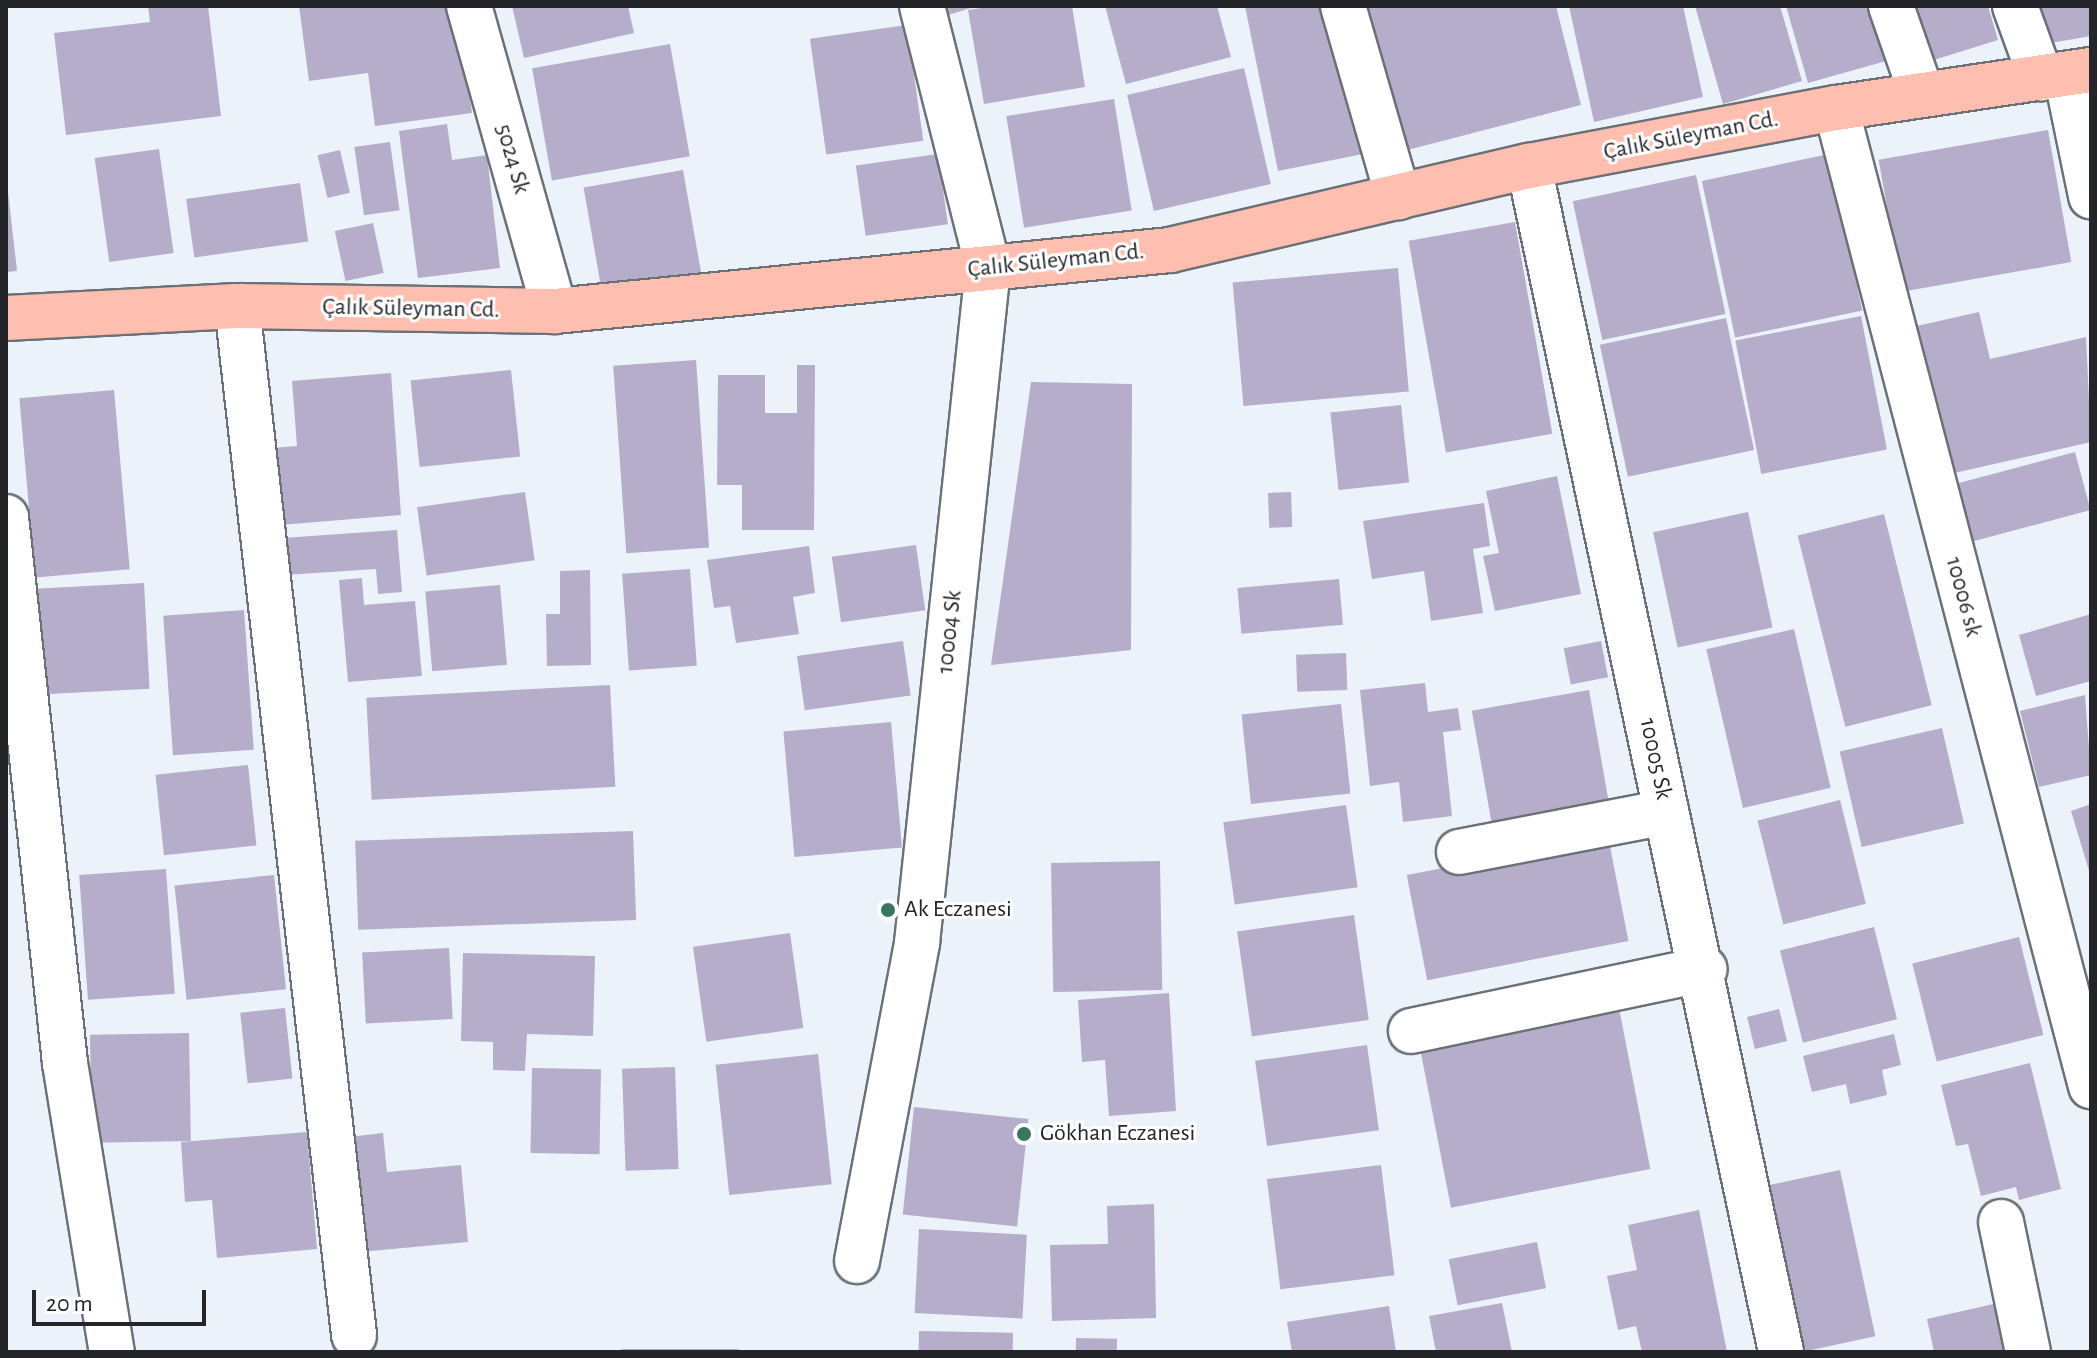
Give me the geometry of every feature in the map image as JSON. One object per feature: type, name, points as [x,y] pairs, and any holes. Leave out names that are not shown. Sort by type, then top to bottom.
[{"type":"main road","name":"Çalık Süleyman Cd.","points":[[6,318],[237,306],[555,311],[1170,250],[1529,166],[1836,108],[2066,74]]},
{"type":"street","name":"5024 Sk","points":[[469,6],[555,311]]},
{"type":"street","name":"10004 Sk","points":[[857,1261],[917,943],[988,267],[922,6]]},
{"type":"street","points":[[1343,6],[1398,197]]},
{"type":"street","points":[[1891,6],[1922,95]]},
{"type":"street","points":[[2015,6],[2066,74],[2091,196]]},
{"type":"street","name":"10006 sk","points":[[1836,108],[2091,1086]]},
{"type":"street","name":"10005 Sk","points":[[1529,166],[1666,812],[1705,969],[1781,1352]]},
{"type":"street","points":[[237,306],[354,1335]]},
{"type":"street","points":[[6,517],[65,1063],[112,1352]]},
{"type":"street","points":[[1459,852],[1666,812]]},
{"type":"street","points":[[1411,1031],[1705,969]]},
{"type":"street","points":[[2001,1222],[2028,1352]]},
{"type":"building","points":[[148,6],[208,6],[221,116],[66,135],[54,33],[150,22]]},
{"type":"building","points":[[299,6],[458,6],[472,113],[375,126],[368,73],[309,81]]},
{"type":"building","points":[[512,6],[628,6],[634,33],[524,58]]},
{"type":"building","points":[[942,6],[974,6],[974,7],[945,16]]},
{"type":"building","points":[[995,6],[1072,6],[1085,87],[984,104],[968,10]]},
{"type":"building","points":[[1105,6],[1217,6],[1231,57],[1126,84]]},
{"type":"building","points":[[1245,6],[1320,6],[1339,43],[1363,154],[1278,171]]},
{"type":"building","points":[[1354,6],[1556,6],[1581,105],[1392,154]]},
{"type":"building","points":[[1569,6],[1683,6],[1703,97],[1594,122]]},
{"type":"building","points":[[1695,6],[1780,6],[1802,81],[1723,104]]},
{"type":"building","points":[[1786,6],[1871,6],[1886,61],[1808,83]]},
{"type":"building","points":[[1907,6],[1988,6],[1998,40],[1924,63]]},
{"type":"building","points":[[2038,6],[2091,6],[2091,36],[2045,44]]},
{"type":"building","points":[[907,25],[923,141],[826,155],[810,39]]},
{"type":"building","points":[[670,44],[690,156],[552,181],[532,68]]},
{"type":"building","points":[[1244,68],[1271,184],[1154,211],[1127,95]]},
{"type":"building","points":[[1114,99],[1132,211],[1024,228],[1006,116]]},
{"type":"building","points":[[447,124],[452,160],[487,155],[500,268],[418,278],[399,131]]},
{"type":"building","points":[[2048,130],[2071,262],[1902,292],[1879,160]]},
{"type":"building","points":[[390,142],[400,210],[364,215],[354,147]]},
{"type":"building","points":[[159,149],[174,253],[109,262],[95,158]]},
{"type":"building","points":[[340,150],[350,193],[327,198],[318,155]]},
{"type":"building","points":[[938,154],[948,224],[866,236],[856,166]]},
{"type":"building","points":[[1829,154],[1862,311],[1735,338],[1702,181]]},
{"type":"building","points":[[683,170],[701,273],[602,291],[584,188]]},
{"type":"building","points":[[6,174],[17,271],[6,272]]},
{"type":"building","points":[[1696,175],[1726,314],[1602,340],[1573,201]]},
{"type":"building","points":[[300,183],[308,241],[194,257],[186,199]]},
{"type":"building","points":[[1515,222],[1552,434],[1446,452],[1409,241]]},
{"type":"building","points":[[373,223],[384,273],[345,281],[335,231]]},
{"type":"building","points":[[1398,268],[1409,392],[1243,406],[1233,282]]},
{"type":"building","points":[[1979,312],[1990,359],[2086,337],[2091,442],[1950,474],[1917,326]]},
{"type":"building","points":[[1861,316],[1887,450],[1761,474],[1735,340]]},
{"type":"building","points":[[1726,318],[1754,450],[1628,477],[1600,345]]},
{"type":"building","points":[[696,360],[709,548],[626,553],[613,366]]},
{"type":"building","points":[[797,365],[815,365],[814,530],[742,530],[742,485],[717,485],[718,375],[765,375],[765,413],[797,413]]},
{"type":"building","points":[[511,370],[520,457],[420,467],[411,381]]},
{"type":"building","points":[[391,373],[401,515],[280,525],[274,448],[297,446],[292,381]]},
{"type":"building","points":[[1031,382],[1132,384],[1131,650],[991,665]]},
{"type":"building","points":[[114,390],[130,569],[35,578],[19,398]]},
{"type":"building","points":[[1401,405],[1409,483],[1339,490],[1330,412]]},
{"type":"building","points":[[2075,452],[2091,510],[1972,542],[1956,484]]},
{"type":"building","points":[[1557,476],[1581,594],[1495,611],[1483,556],[1499,553],[1486,491]]},
{"type":"building","points":[[525,492],[535,560],[427,575],[417,507]]},
{"type":"building","points":[[1291,492],[1292,527],[1269,528],[1268,493]]},
{"type":"building","points":[[1484,503],[1490,546],[1473,549],[1483,613],[1431,621],[1424,571],[1372,579],[1363,521]]},
{"type":"building","points":[[1748,512],[1773,627],[1678,648],[1653,532]]},
{"type":"building","points":[[1884,514],[1932,705],[1845,727],[1798,536]]},
{"type":"building","points":[[397,530],[402,592],[378,594],[376,569],[285,575],[283,538]]},
{"type":"building","points":[[916,545],[925,610],[841,622],[832,557]]},
{"type":"building","points":[[809,546],[815,593],[793,597],[799,634],[736,643],[730,606],[714,608],[707,560]]},
{"type":"building","points":[[690,569],[697,666],[629,671],[622,574]]},
{"type":"building","points":[[590,570],[591,665],[547,666],[546,614],[560,614],[560,571]]},
{"type":"building","points":[[362,578],[364,605],[415,601],[422,676],[348,682],[339,580]]},
{"type":"building","points":[[1339,579],[1343,625],[1241,634],[1237,588]]},
{"type":"building","points":[[144,583],[150,689],[40,695],[34,589]]},
{"type":"building","points":[[500,585],[507,665],[432,671],[425,592]]},
{"type":"building","points":[[244,610],[254,750],[173,755],[163,616]]},
{"type":"building","points":[[2091,614],[2091,681],[2036,696],[2019,635]]},
{"type":"building","points":[[1794,629],[1831,788],[1743,808],[1706,649]]},
{"type":"building","points":[[903,641],[911,695],[805,710],[797,656]]},
{"type":"building","points":[[1601,641],[1608,677],[1571,685],[1564,648]]},
{"type":"building","points":[[1346,653],[1347,690],[1297,692],[1296,655]]},
{"type":"building","points":[[1425,683],[1428,712],[1458,708],[1461,730],[1443,732],[1452,816],[1403,822],[1399,782],[1370,786],[1360,690]]},
{"type":"building","points":[[610,685],[615,787],[372,800],[366,698]]},
{"type":"building","points":[[1589,690],[1609,802],[1492,823],[1472,711]]},
{"type":"building","points":[[2085,695],[2091,775],[2039,787],[2020,711]]},
{"type":"building","points":[[1341,704],[1350,794],[1251,804],[1242,714]]},
{"type":"building","points":[[891,722],[902,848],[794,857],[783,731]]},
{"type":"building","points":[[1942,728],[1964,823],[1862,847],[1840,752]]},
{"type":"building","points":[[248,765],[256,846],[164,855],[156,775]]},
{"type":"building","points":[[1840,800],[1866,904],[1783,924],[1758,821]]},
{"type":"building","points":[[2091,804],[2091,873],[2090,874],[2071,811]]},
{"type":"building","points":[[1346,805],[1358,887],[1235,904],[1223,822]]},
{"type":"building","points":[[633,831],[636,920],[358,930],[355,841]]},
{"type":"building","points":[[1608,836],[1628,941],[1427,980],[1407,875]]},
{"type":"building","points":[[1160,861],[1162,990],[1053,992],[1051,863]]},
{"type":"building","points":[[166,869],[175,994],[88,1000],[79,875]]},
{"type":"building","points":[[274,875],[286,989],[187,1000],[175,885]]},
{"type":"building","points":[[1354,915],[1369,1020],[1252,1036],[1237,931]]},
{"type":"building","points":[[1874,927],[1897,1019],[1803,1043],[1780,950]]},
{"type":"building","points":[[790,933],[803,1028],[706,1042],[693,947]]},
{"type":"building","points":[[2019,937],[2043,1035],[1937,1062],[1912,964]]},
{"type":"building","points":[[449,948],[453,1019],[366,1023],[362,953]]},
{"type":"building","points":[[463,953],[595,956],[593,1036],[527,1034],[525,1071],[493,1070],[493,1042],[461,1041]]},
{"type":"building","points":[[1169,993],[1176,1111],[1109,1116],[1105,1060],[1082,1062],[1078,1000]]},
{"type":"building","points":[[285,1008],[292,1079],[248,1083],[240,1013]]},
{"type":"building","points":[[1619,1008],[1650,1169],[1451,1208],[1420,1047]]},
{"type":"building","points":[[1779,1009],[1787,1041],[1755,1049],[1747,1017]]},
{"type":"building","points":[[189,1033],[191,1141],[92,1143],[90,1035]]},
{"type":"building","points":[[1894,1034],[1901,1065],[1882,1070],[1887,1095],[1850,1104],[1846,1084],[1812,1092],[1803,1056]]},
{"type":"building","points":[[1367,1045],[1379,1130],[1267,1146],[1255,1061]]},
{"type":"building","points":[[818,1054],[832,1184],[729,1195],[716,1065]]},
{"type":"building","points":[[2030,1063],[2061,1189],[2019,1200],[2016,1187],[1981,1196],[1968,1144],[1956,1146],[1941,1085]]},
{"type":"building","points":[[675,1067],[679,1169],[626,1171],[622,1069]]},
{"type":"building","points":[[532,1068],[601,1069],[600,1154],[531,1153]]},
{"type":"building","points":[[914,1107],[1028,1119],[1017,1226],[903,1214]]},
{"type":"building","points":[[307,1132],[317,1249],[217,1258],[212,1200],[185,1202],[181,1142]]},
{"type":"building","points":[[383,1133],[387,1172],[461,1165],[468,1242],[360,1252],[349,1137]]},
{"type":"building","points":[[1381,1165],[1395,1275],[1280,1289],[1267,1179]]},
{"type":"building","points":[[1840,1170],[1875,1336],[1796,1352],[1761,1187]]},
{"type":"building","points":[[1154,1204],[1156,1318],[1052,1321],[1050,1245],[1108,1244],[1107,1206]]},
{"type":"building","points":[[1699,1210],[1727,1352],[1642,1352],[1636,1326],[1618,1330],[1607,1276],[1637,1270],[1628,1225]]},
{"type":"building","points":[[919,1229],[1027,1235],[1022,1319],[915,1313]]},
{"type":"building","points":[[1537,1242],[1546,1288],[1458,1305],[1449,1259]]},
{"type":"building","points":[[1502,1303],[1512,1352],[1436,1352],[1429,1316]]},
{"type":"building","points":[[1998,1303],[2008,1352],[1934,1352],[1927,1319]]},
{"type":"building","points":[[1389,1306],[1396,1352],[1292,1352],[1287,1322]]},
{"type":"building","points":[[919,1331],[1013,1333],[1013,1352],[919,1352]]},
{"type":"building","points":[[1076,1338],[1117,1339],[1117,1352],[1076,1352]]},
{"type":"building","points":[[621,1349],[739,1349],[739,1352],[621,1352]]},
{"type":"place","name":"Ak Eczanesi","points":[[888,910]]},
{"type":"place","name":"Gökhan Eczanesi","points":[[1024,1134]]}]
